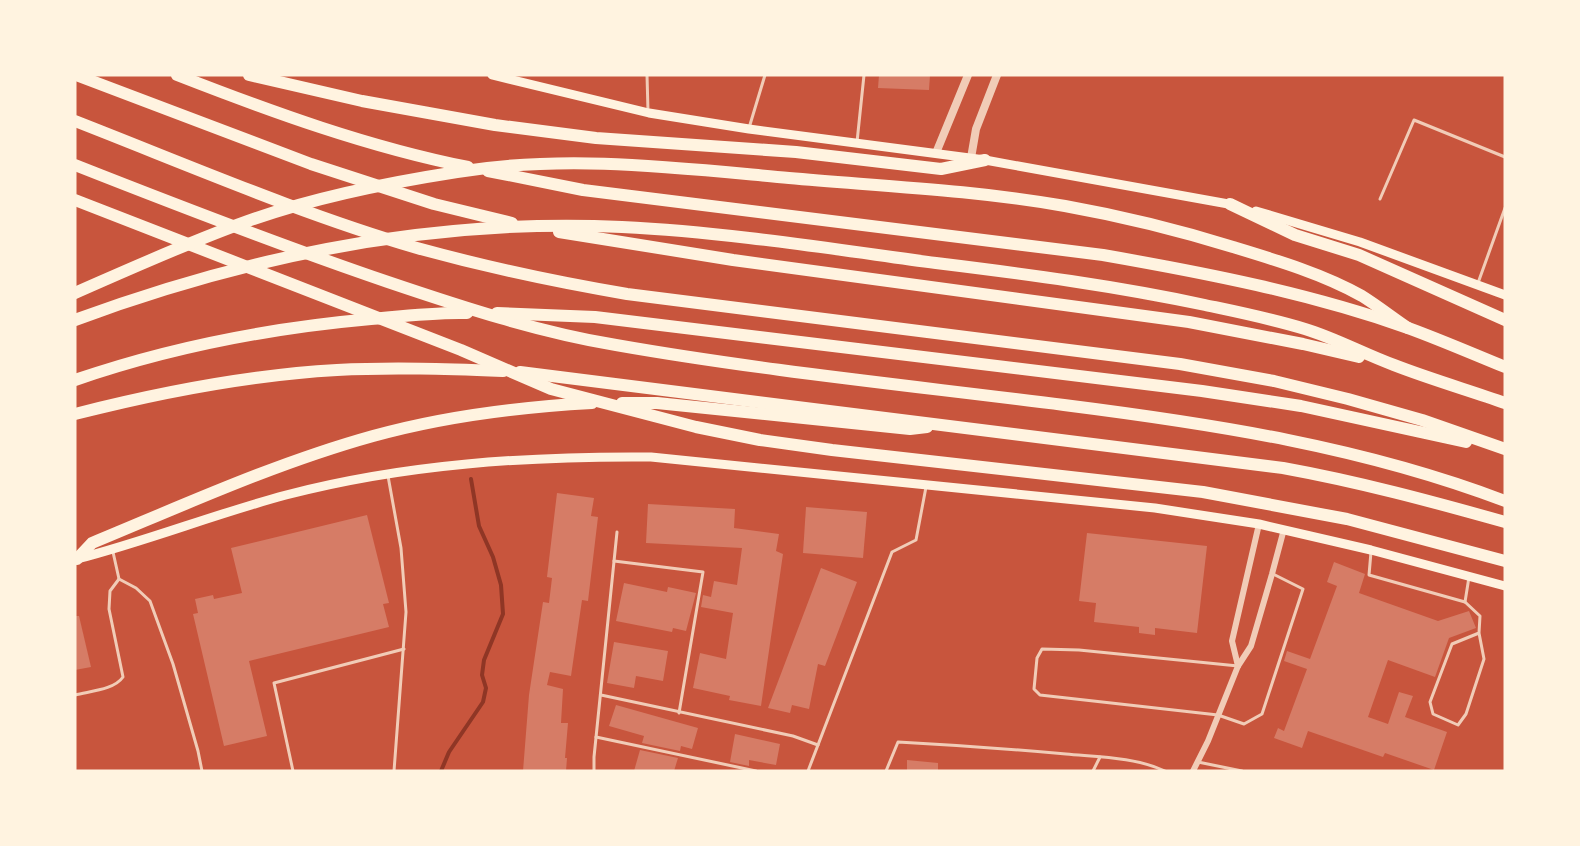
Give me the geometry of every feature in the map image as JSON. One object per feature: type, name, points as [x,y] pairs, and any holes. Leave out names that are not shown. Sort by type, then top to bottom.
[{"type":"highway","points":[[76,75],[311,164],[434,204],[497,220],[608,241],[733,260],[1189,322],[1304,344],[1394,365]]},
{"type":"highway","points":[[177,75],[251,104],[335,132],[404,152],[506,175],[615,194],[1103,255],[1256,284],[1408,328],[1505,367]]},
{"type":"highway","points":[[249,75],[384,105],[495,125],[596,138],[796,152],[941,169],[985,160]]},
{"type":"highway","points":[[75,121],[337,222],[416,247],[557,282],[627,294],[1169,363],[1274,381],[1422,420],[1505,449]]},
{"type":"highway","points":[[75,293],[154,258],[250,220],[342,193],[458,171],[503,166],[552,163],[614,164],[980,195],[1063,206],[1135,220],[1264,256],[1330,281],[1362,296],[1408,328]]},
{"type":"highway","points":[[75,165],[356,271],[541,330],[611,345],[750,366],[1176,419],[1257,432],[1412,470],[1505,501]]},
{"type":"highway","points":[[75,200],[462,350],[551,389],[696,427],[760,440],[832,450],[1203,492],[1347,519],[1505,561]]},
{"type":"highway","points":[[1230,204],[1295,235],[1359,255],[1505,320]]},
{"type":"highway","points":[[75,320],[156,291],[207,276],[294,254],[335,247],[448,232],[565,226],[678,231],[833,249],[1116,287],[1237,312],[1307,329],[1394,365],[1505,403]]},
{"type":"highway","points":[[75,380],[112,367],[186,347],[255,333],[328,323],[455,313],[517,313],[596,317],[1250,398],[1301,406],[1505,449]]},
{"type":"highway","points":[[75,414],[192,387],[264,376],[338,370],[430,368],[527,372],[1283,468],[1355,481],[1505,522]]},
{"type":"highway","points":[[76,560],[92,543],[308,456],[373,436],[485,412],[548,406],[657,403],[910,429],[943,424]]},
{"type":"main road","points":[[492,75],[649,113],[749,129],[985,160],[1230,204],[1360,242],[1505,296]]},
{"type":"main road","points":[[76,560],[287,495],[387,474],[508,459],[581,456],[651,457],[1155,508],[1284,529],[1505,586]]},
{"type":"street","points":[[936,153],[968,75]]},
{"type":"street","points":[[971,158],[976,129],[998,75]]},
{"type":"street","points":[[1238,666],[1232,640],[1259,524]]},
{"type":"street","points":[[1193,771],[1238,666],[1251,646],[1284,529]]},
{"type":"lane","points":[[646,75],[649,113]]},
{"type":"lane","points":[[749,129],[765,75]]},
{"type":"lane","points":[[857,143],[864,75]]},
{"type":"lane","points":[[1380,199],[1414,120],[1505,157]]},
{"type":"lane","points":[[1477,285],[1505,208]]},
{"type":"lane","points":[[387,474],[403,565],[406,612],[394,771]]},
{"type":"lane","points":[[808,771],[892,552],[916,540],[926,484]]},
{"type":"lane","points":[[594,771],[617,532]]},
{"type":"lane","points":[[112,549],[119,579],[136,588],[150,601],[173,664],[202,771]]},
{"type":"lane","points":[[1371,550],[1369,575],[1465,602],[1480,616],[1479,633],[1484,658],[1466,714],[1458,725],[1432,714],[1430,702],[1452,644],[1479,633]]},
{"type":"lane","points":[[614,561],[703,572],[679,713]]},
{"type":"lane","points":[[1238,666],[1079,650],[1042,649],[1037,658],[1034,689],[1041,695],[1218,715],[1244,724],[1262,714],[1303,590],[1272,574]]},
{"type":"lane","points":[[1465,602],[1469,576]]},
{"type":"lane","points":[[75,695],[110,686],[120,682],[123,677],[109,609],[110,591],[119,579]]},
{"type":"lane","points":[[293,771],[274,683],[404,650]]},
{"type":"lane","points":[[600,695],[793,736],[818,745]]},
{"type":"lane","points":[[596,737],[756,771]]},
{"type":"lane","points":[[886,771],[898,742],[1100,757],[1154,766],[1165,771]]},
{"type":"lane","points":[[1093,771],[1100,757]]},
{"type":"lane","points":[[1198,762],[1242,771]]},
{"type":"building","points":[[879,75],[930,75],[929,90],[878,88]]},
{"type":"building","points":[[557,493],[594,498],[591,516],[598,517],[588,601],[582,600],[571,676],[550,672],[547,685],[563,689],[561,723],[568,723],[566,771],[523,771],[529,695],[543,602],[549,603],[552,578],[547,577]]},
{"type":"building","points":[[648,504],[735,509],[734,528],[779,534],[776,551],[783,554],[761,706],[729,700],[730,696],[693,688],[700,653],[726,659],[733,613],[701,607],[703,595],[711,597],[714,581],[737,585],[742,548],[646,543]]},
{"type":"building","points":[[806,507],[867,512],[863,558],[803,553]]},
{"type":"building","points":[[367,515],[389,603],[383,604],[389,627],[249,661],[267,736],[224,746],[193,614],[198,613],[195,599],[213,595],[214,599],[242,593],[231,548]]},
{"type":"building","points":[[1087,533],[1207,546],[1197,633],[1155,628],[1155,635],[1139,633],[1139,627],[1094,622],[1096,603],[1079,601]]},
{"type":"building","points":[[1334,562],[1365,574],[1359,593],[1438,621],[1469,611],[1476,628],[1449,638],[1435,677],[1388,660],[1368,717],[1388,724],[1399,692],[1413,696],[1405,717],[1447,732],[1434,770],[1385,753],[1383,757],[1308,731],[1302,748],[1274,738],[1278,728],[1284,731],[1307,669],[1284,661],[1287,651],[1310,659],[1337,586],[1327,582]]},
{"type":"building","points":[[821,568],[857,582],[825,666],[818,664],[809,709],[792,705],[790,713],[768,708]]},
{"type":"building","points":[[624,583],[667,592],[668,587],[696,593],[686,631],[673,628],[672,632],[616,621]]},
{"type":"building","points":[[75,616],[79,616],[91,667],[75,670]]},
{"type":"building","points":[[614,642],[668,651],[663,681],[636,676],[634,688],[607,683]]},
{"type":"building","points":[[616,705],[698,728],[692,749],[681,746],[680,751],[642,743],[644,736],[609,726]]},
{"type":"building","points":[[735,734],[780,744],[776,765],[749,760],[749,766],[730,762]]},
{"type":"building","points":[[640,750],[678,758],[674,771],[634,771]]},
{"type":"building","points":[[907,760],[938,763],[938,771],[907,771]]},
{"type":"waterway","points":[[441,771],[449,752],[483,702],[486,688],[482,675],[484,660],[503,614],[501,585],[493,557],[479,526],[471,479]]}]
